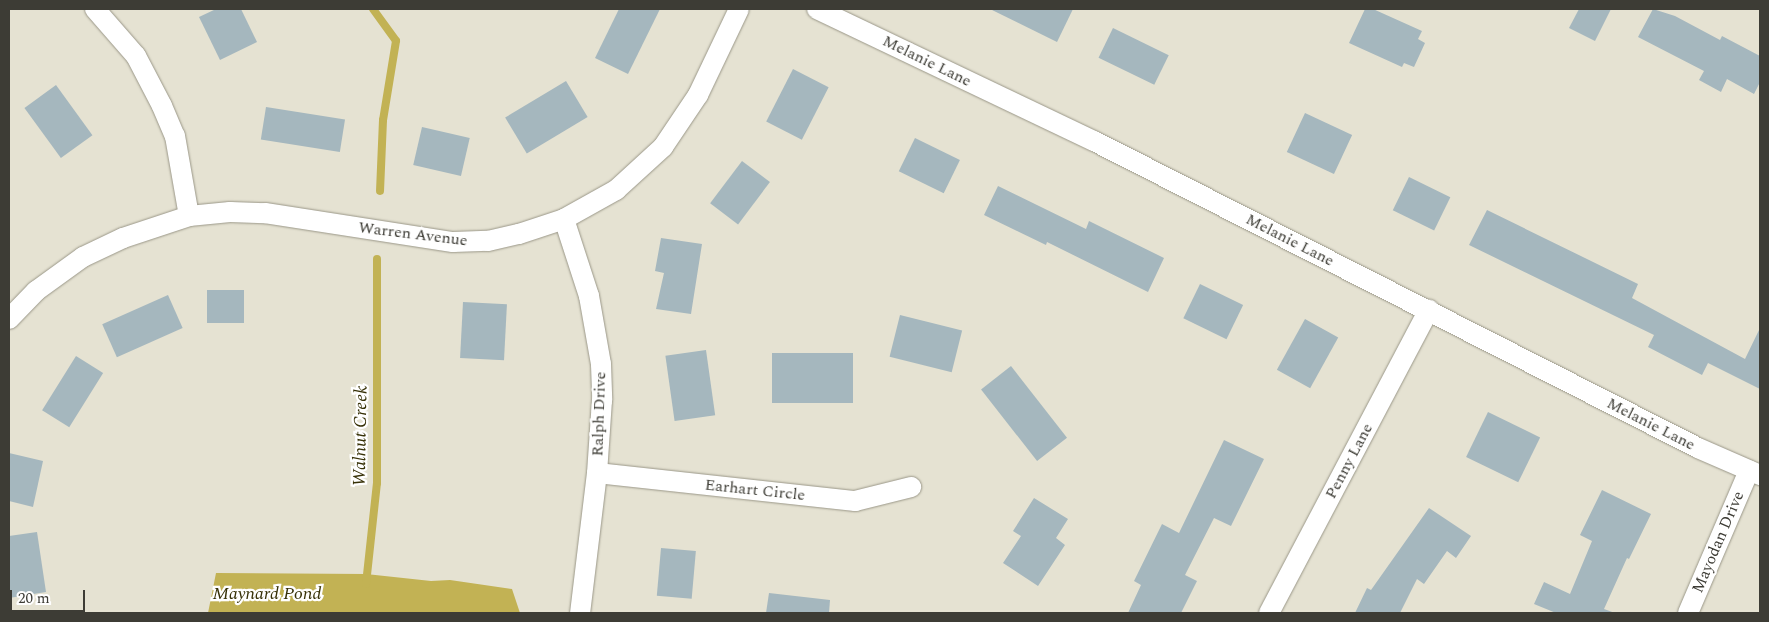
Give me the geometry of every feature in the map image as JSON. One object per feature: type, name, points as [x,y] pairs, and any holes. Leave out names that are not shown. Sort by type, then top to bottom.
[{"type":"street","points":[[95,9],[136,56],[162,106],[175,136],[189,216]]},
{"type":"street","name":"Warren Avenue","points":[[9,319],[36,291],[83,257],[123,238],[189,216],[230,212],[265,213],[453,242],[488,241],[519,234],[564,219],[616,190],[663,147],[698,95],[739,9]]},
{"type":"street","name":"Melanie Lane","points":[[817,9],[1094,141],[1689,443],[1754,473]]},
{"type":"street","name":"Ralph Drive","points":[[564,219],[589,296],[601,364],[602,400],[597,473],[580,613]]},
{"type":"street","name":"Penny Lane","points":[[1269,613],[1428,310]]},
{"type":"street","name":"Earhart Circle","points":[[597,473],[855,501],[911,487]]},
{"type":"street","name":"Mayodan Drive","points":[[1688,613],[1754,473]]},
{"type":"water","name":"Maynard Pond","points":[[216,573],[366,574],[431,581],[450,580],[512,589],[520,613],[208,613]]},
{"type":"building","points":[[216,9],[241,9],[257,42],[220,60],[199,17]]},
{"type":"building","points":[[619,9],[660,9],[628,74],[595,58]]},
{"type":"building","points":[[990,9],[1073,9],[1057,42]]},
{"type":"building","points":[[1365,9],[1373,9],[1422,31],[1418,39],[1425,43],[1414,67],[1404,63],[1402,67],[1349,43]]},
{"type":"building","points":[[1579,9],[1611,9],[1595,41],[1569,28]]},
{"type":"building","points":[[1653,9],[1675,16],[1720,40],[1722,36],[1760,56],[1760,82],[1754,94],[1727,79],[1721,92],[1699,80],[1704,71],[1638,37]]},
{"type":"building","points":[[1113,28],[1169,55],[1154,85],[1099,58]]},
{"type":"building","points":[[793,69],[829,87],[802,140],[766,122]]},
{"type":"building","points":[[566,81],[588,117],[527,154],[505,118]]},
{"type":"building","points":[[56,85],[92,135],[61,158],[24,108]]},
{"type":"building","points":[[266,107],[345,120],[340,152],[261,140]]},
{"type":"building","points":[[1305,113],[1352,135],[1334,174],[1287,152]]},
{"type":"building","points":[[422,127],[470,138],[461,176],[413,165]]},
{"type":"building","points":[[915,138],[960,160],[944,193],[899,171]]},
{"type":"building","points":[[742,161],[770,182],[738,224],[710,203]]},
{"type":"building","points":[[1409,177],[1450,197],[1434,230],[1393,210]]},
{"type":"building","points":[[998,186],[1086,229],[1089,221],[1164,258],[1148,292],[1047,242],[1046,245],[984,215]]},
{"type":"building","points":[[1487,210],[1638,284],[1632,298],[1745,359],[1760,328],[1760,389],[1708,363],[1702,375],[1648,347],[1654,335],[1469,245]]},
{"type":"building","points":[[661,238],[702,244],[691,314],[656,309],[664,273],[655,271]]},
{"type":"building","points":[[1200,284],[1243,305],[1226,339],[1183,318]]},
{"type":"building","points":[[207,290],[244,290],[244,323],[207,323]]},
{"type":"building","points":[[168,295],[183,328],[117,357],[102,324]]},
{"type":"building","points":[[463,302],[507,304],[504,360],[460,358]]},
{"type":"building","points":[[900,315],[962,330],[952,372],[890,357]]},
{"type":"building","points":[[1305,319],[1338,337],[1310,388],[1277,370]]},
{"type":"building","points":[[706,350],[715,415],[675,421],[665,356]]},
{"type":"building","points":[[772,353],[853,353],[853,403],[772,403]]},
{"type":"building","points":[[76,356],[103,373],[69,427],[42,410]]},
{"type":"building","points":[[1011,366],[1067,438],[1037,461],[981,389]]},
{"type":"building","points":[[1488,412],[1540,437],[1518,482],[1466,457]]},
{"type":"building","points":[[1224,440],[1264,459],[1231,526],[1214,518],[1185,575],[1197,581],[1181,613],[1128,613],[1141,585],[1134,581],[1162,524],[1179,533]]},
{"type":"building","points":[[9,453],[43,461],[33,507],[9,501]]},
{"type":"building","points":[[1602,490],[1651,514],[1629,559],[1627,558],[1604,609],[1615,613],[1556,613],[1534,604],[1544,582],[1570,594],[1592,541],[1580,535]]},
{"type":"building","points":[[1034,498],[1068,519],[1056,538],[1065,545],[1038,586],[1003,563],[1021,536],[1013,531]]},
{"type":"building","points":[[1429,508],[1471,536],[1456,558],[1447,551],[1424,584],[1417,579],[1400,613],[1355,613],[1367,588],[1371,590]]},
{"type":"building","points":[[37,532],[46,592],[9,598],[9,536]]},
{"type":"building","points":[[661,548],[696,551],[692,599],[657,596]]},
{"type":"building","points":[[769,593],[830,600],[829,613],[766,613]]},
{"type":"waterway","name":"Walnut Creek","points":[[373,9],[396,41],[383,120],[380,191]]},
{"type":"waterway","name":"Walnut Creek","points":[[366,584],[377,483],[377,259]]}]
